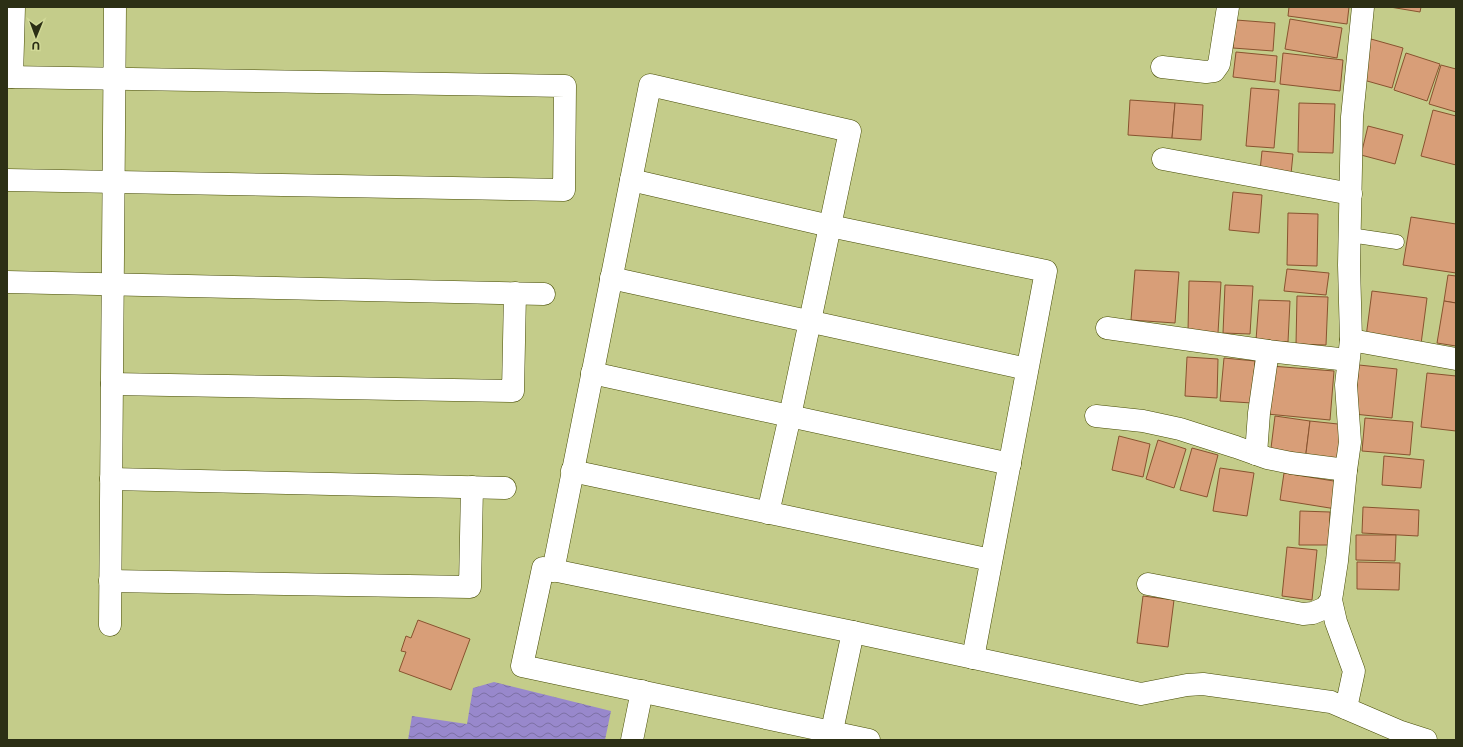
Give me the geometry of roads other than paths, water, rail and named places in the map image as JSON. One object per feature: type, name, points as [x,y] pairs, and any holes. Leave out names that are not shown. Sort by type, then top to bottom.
[{"type":"street","points":[[7,180],[564,190],[565,86],[10,77],[14,7]]},
{"type":"street","points":[[110,625],[115,7]]},
{"type":"street","points":[[1162,67],[1206,72],[1214,71],[1219,64],[1228,7]]},
{"type":"street","points":[[1346,708],[1354,671],[1336,622],[1331,600],[1337,561],[1350,442],[1346,385],[1349,350],[1352,117],[1363,7]]},
{"type":"street","points":[[553,571],[650,85],[850,131],[768,513]]},
{"type":"street","points":[[1163,159],[1351,194]]},
{"type":"street","points":[[631,180],[830,226],[1046,271],[973,658]]},
{"type":"street","points":[[611,278],[1027,369]]},
{"type":"street","points":[[7,282],[544,294]]},
{"type":"street","points":[[112,384],[513,391],[515,293]]},
{"type":"street","points":[[1107,328],[1268,351],[1349,350],[1456,359]]},
{"type":"street","points":[[1256,454],[1259,413],[1268,351]]},
{"type":"street","points":[[592,373],[1010,464]]},
{"type":"street","points":[[1096,416],[1143,421],[1180,430],[1267,458],[1291,463],[1346,470]]},
{"type":"street","points":[[572,471],[991,560]]},
{"type":"street","points":[[111,479],[505,488]]},
{"type":"street","points":[[110,581],[470,587],[472,487]]},
{"type":"street","points":[[869,740],[831,736],[642,691],[522,666],[543,568],[1142,694],[1203,684],[1331,702],[1401,732],[1426,740]]},
{"type":"street","points":[[1148,584],[1302,614],[1313,613],[1325,608],[1331,600]]},
{"type":"street","points":[[831,736],[853,632]]},
{"type":"street","points":[[632,740],[642,691]]},
{"type":"lane","points":[[1350,235],[1397,242]]},
{"type":"water","points":[[494,682],[611,711],[605,740],[408,740],[412,716],[467,724],[473,688]]}]
